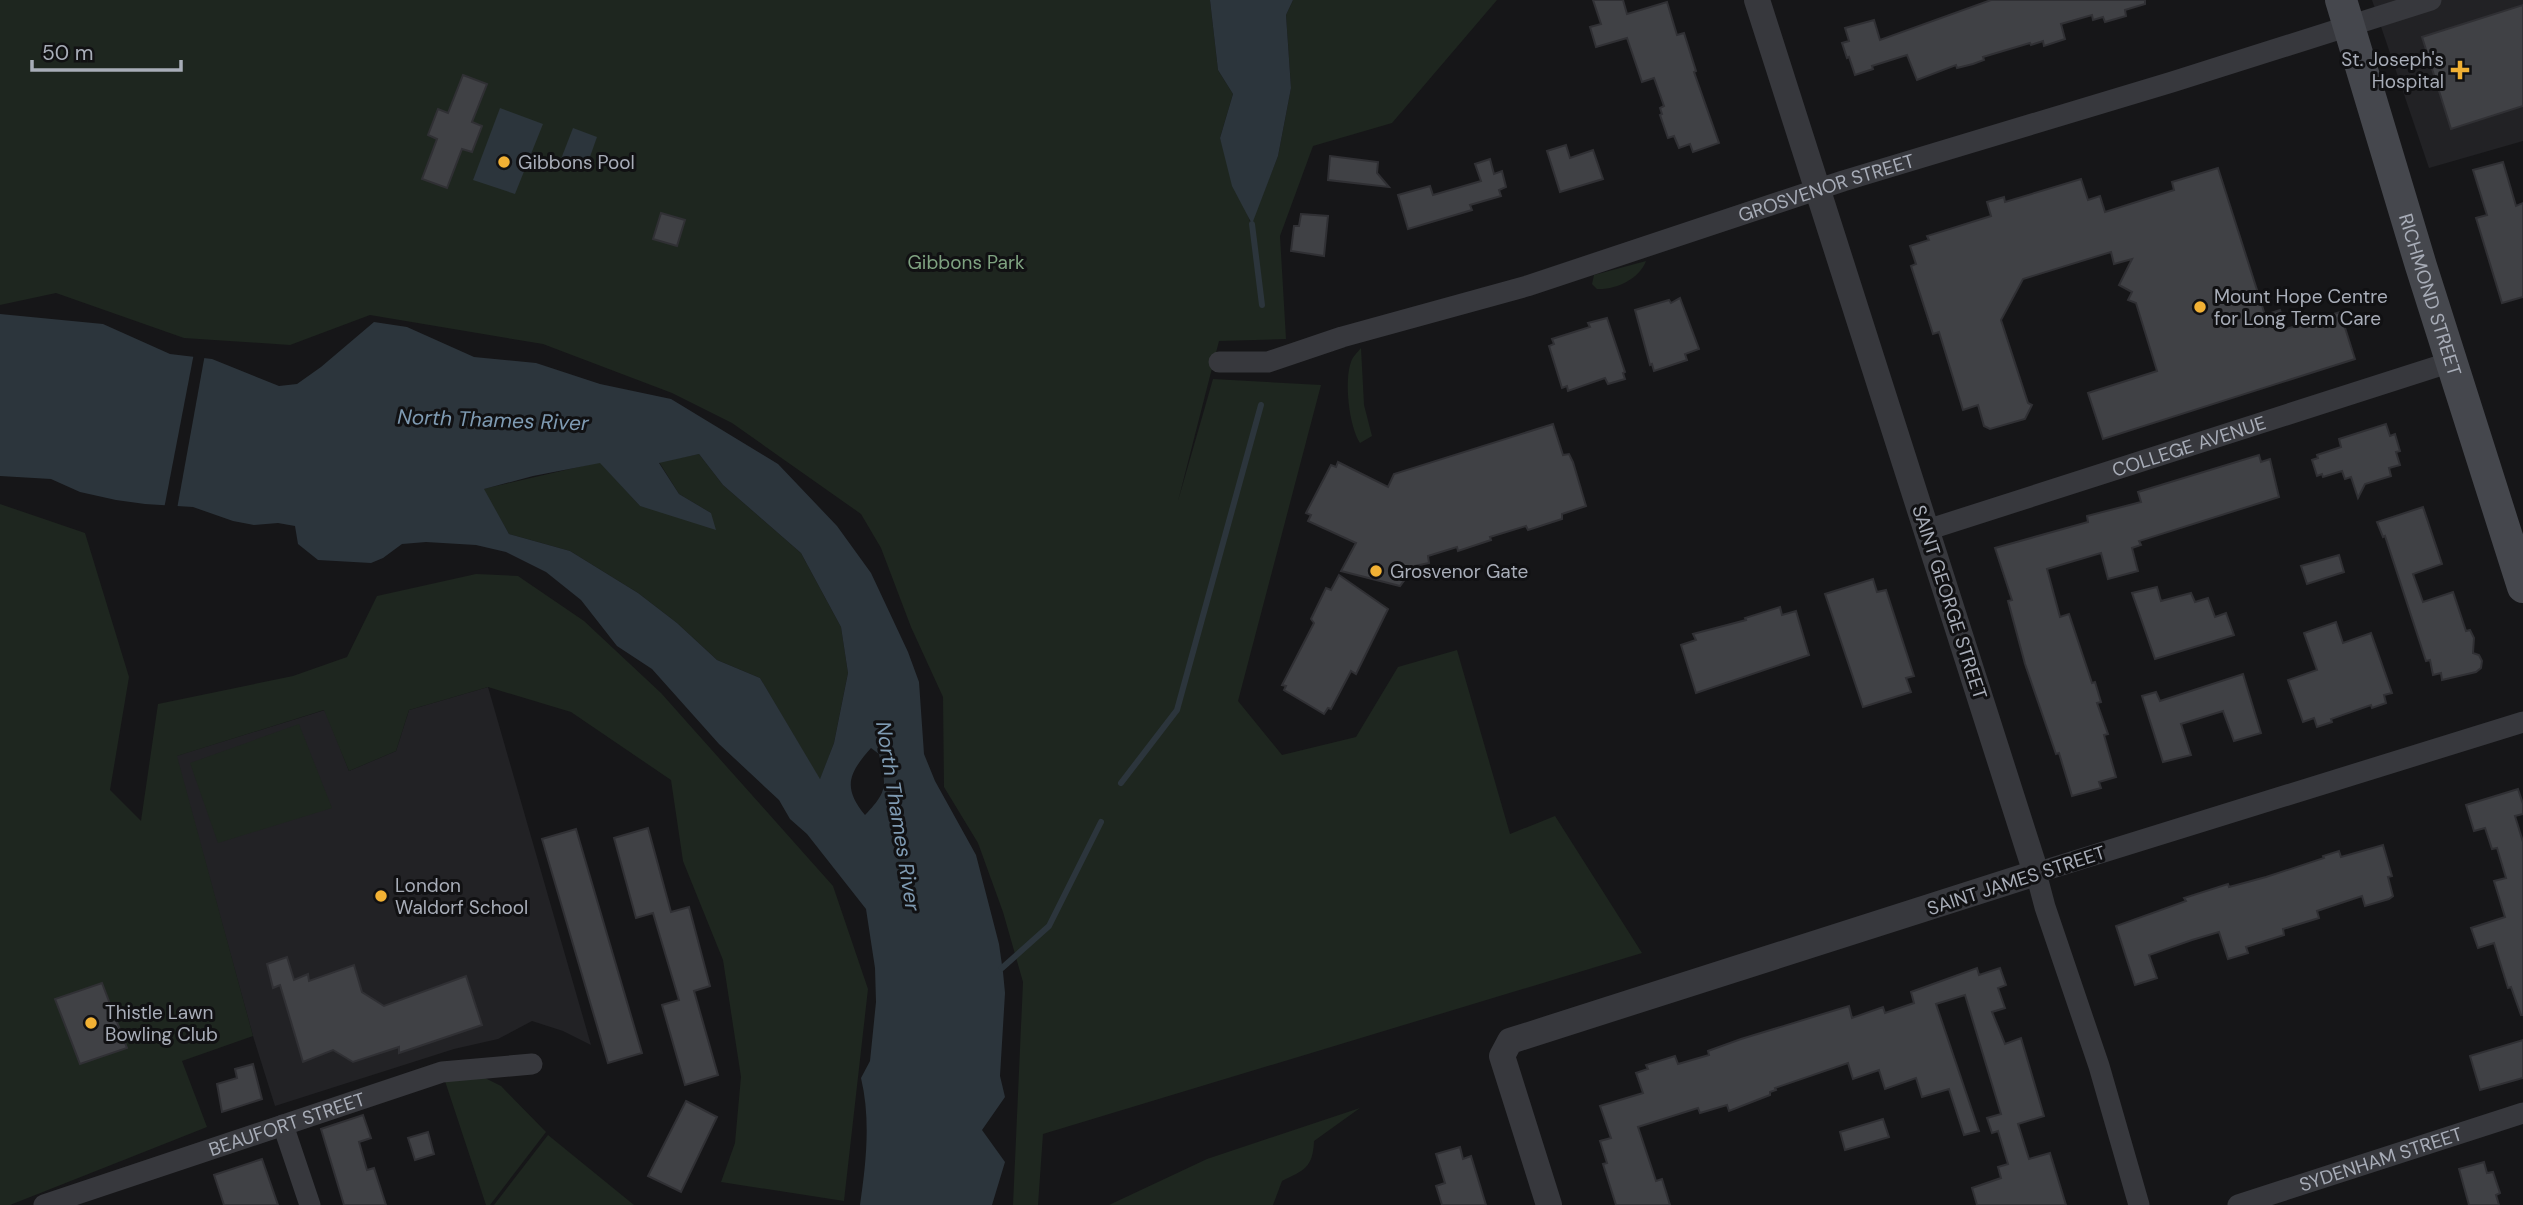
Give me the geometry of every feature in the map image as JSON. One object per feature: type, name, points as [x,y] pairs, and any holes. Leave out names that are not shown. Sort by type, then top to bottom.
[{"type":"main road","name":"RICHMOND STREET","points":[[2345,13],[2451,362],[2523,587]]},
{"type":"street","name":"SAINT GEORGE STREET","points":[[1757,0],[2045,907],[2099,1066],[2139,1205]]},
{"type":"street","name":"GROSVENOR STREET","points":[[1219,362],[1268,362],[1351,334],[1553,278],[2345,13],[2431,0]]},
{"type":"street","name":"COLLEGE AVENUE","points":[[1927,530],[2451,362]]},
{"type":"street","name":"SAINT JAMES STREET","points":[[1549,1205],[1502,1056],[1510,1041],[2036,873],[2523,722]]},
{"type":"street","name":"BEAUFORT STREET","points":[[44,1205],[442,1072],[532,1064]]},
{"type":"street","name":"SYDENHAM STREET","points":[[2238,1205],[2523,1113]]},
{"type":"street","points":[[283,1125],[310,1205]]},
{"type":"shaded area","name":"St. Joseph's Hospital","points":[[2372,0],[2523,0],[2523,141],[2429,168]]},
{"type":"shaded area","name":"London Waldorf School","points":[[488,687],[591,1045],[563,1031],[532,1021],[498,1039],[454,1049],[275,1106],[253,1036],[176,756],[325,710],[349,771],[396,751],[409,710]]},
{"type":"green space","name":"Gibbons Park","points":[[0,0],[1210,0],[1218,70],[1233,94],[1220,138],[1251,224],[1278,156],[1291,88],[1286,15],[1293,0],[1497,0],[1392,123],[1313,146],[1280,236],[1286,339],[1219,341],[1178,501],[1213,379],[1321,385],[1238,701],[1282,755],[1356,737],[1398,667],[1457,650],[1510,834],[1555,816],[1642,953],[1043,1134],[1038,1205],[1013,1205],[1023,982],[1003,912],[978,843],[944,787],[943,697],[911,627],[881,548],[861,514],[732,423],[672,393],[543,344],[370,315],[290,345],[184,338],[56,293],[0,305]]},
{"type":"green space","points":[[1646,261],[1638,273],[1619,285],[1597,289],[1592,284],[1594,275]]},
{"type":"green space","points":[[1361,348],[1364,405],[1372,436],[1360,443],[1350,415],[1348,380],[1352,360]]},
{"type":"green space","points":[[699,454],[723,485],[801,553],[841,627],[848,673],[834,743],[820,780],[760,678],[717,660],[677,623],[638,593],[570,551],[509,534],[483,489],[600,462],[640,506],[711,513],[679,494],[659,462]]},
{"type":"green space","points":[[0,504],[85,533],[129,677],[110,790],[141,821],[158,704],[293,676],[347,657],[377,596],[476,574],[518,576],[584,621],[661,693],[833,886],[868,989],[844,1201],[721,1182],[735,1143],[741,1077],[723,960],[683,861],[671,780],[571,712],[488,687],[409,710],[396,751],[349,771],[324,710],[177,756],[253,1036],[182,1061],[207,1127],[10,1205],[0,1205]]},
{"type":"green space","points":[[299,724],[332,808],[218,843],[190,763]]},
{"type":"green space","points":[[444,1078],[485,1078],[501,1086],[546,1132],[490,1205],[486,1205]]},
{"type":"green space","points":[[1360,1108],[1314,1141],[1309,1163],[1302,1171],[1282,1181],[1273,1205],[1109,1205],[1207,1159]]},
{"type":"green space","points":[[548,1135],[634,1205],[494,1205]]},
{"type":"water","points":[[1210,0],[1293,0],[1286,15],[1291,88],[1278,156],[1252,224],[1232,186],[1220,138],[1233,94],[1218,70]]},
{"type":"water","name":"Gibbons Pool","points":[[500,108],[543,124],[515,194],[473,180]]},
{"type":"water","points":[[573,128],[597,137],[586,168],[561,159]]},
{"type":"water","name":"North Thames River","points":[[0,314],[103,324],[170,354],[212,359],[279,386],[297,384],[374,322],[407,327],[474,357],[536,363],[600,384],[671,399],[778,464],[837,526],[871,573],[919,682],[924,754],[935,781],[976,855],[999,944],[1005,993],[1000,1076],[1005,1097],[982,1130],[1005,1162],[992,1205],[860,1205],[867,1126],[861,1078],[870,1061],[876,1002],[875,968],[866,909],[807,834],[790,819],[779,800],[719,744],[652,669],[617,646],[581,600],[546,572],[506,552],[476,545],[426,542],[402,544],[371,563],[318,560],[298,544],[295,526],[278,523],[254,525],[233,521],[193,507],[145,504],[80,492],[51,479],[0,476]],"holes":[[[699,454],[723,485],[801,553],[841,627],[848,673],[834,743],[820,779],[760,678],[717,660],[677,623],[638,593],[570,551],[509,534],[484,489],[600,463],[640,506],[716,530],[711,513],[679,494],[659,463]],[[871,748],[879,754],[884,787],[865,815],[853,796],[851,780]]]},
{"type":"pier","points":[[194,353],[205,354],[177,509],[164,509]]},
{"type":"building","points":[[1593,0],[1623,0],[1627,14],[1667,2],[1677,35],[1684,33],[1696,71],[1694,72],[1719,143],[1693,152],[1690,144],[1679,148],[1674,136],[1668,138],[1660,115],[1660,108],[1664,106],[1654,78],[1642,82],[1627,38],[1596,47],[1590,27],[1601,24]]},
{"type":"building","points":[[1991,0],[2145,0],[2145,4],[2125,10],[2126,16],[2105,22],[2103,17],[2093,20],[2092,15],[2061,24],[2065,39],[2044,46],[2043,41],[2031,45],[2030,43],[1983,57],[1984,60],[1973,64],[1957,68],[1956,65],[1917,80],[1907,55],[1872,66],[1873,69],[1855,75],[1842,43],[1849,41],[1845,28],[1874,20],[1880,40]]},
{"type":"building","points":[[2523,5],[2523,106],[2451,129],[2422,37]]},
{"type":"building","points":[[463,75],[487,84],[472,122],[482,126],[472,152],[462,149],[447,188],[422,179],[437,139],[428,135],[438,109],[448,113]]},
{"type":"building","points":[[1566,145],[1570,158],[1593,150],[1603,179],[1560,192],[1547,151]]},
{"type":"building","points":[[1330,156],[1378,162],[1377,173],[1389,187],[1328,180]]},
{"type":"building","points":[[1490,159],[1494,174],[1502,171],[1506,187],[1499,190],[1501,196],[1470,205],[1472,210],[1408,229],[1398,195],[1430,186],[1433,195],[1481,181],[1475,164]]},
{"type":"building","points":[[2503,162],[2516,206],[2523,203],[2523,297],[2502,303],[2476,218],[2487,215],[2473,170]]},
{"type":"building","name":"Mount Hope Centre for Long Term Care","points":[[2218,168],[2265,315],[2280,310],[2286,329],[2340,312],[2355,359],[2103,439],[2088,393],[2157,371],[2136,303],[2128,300],[2132,292],[2119,285],[2132,259],[2114,264],[2111,252],[2023,279],[2001,320],[2028,403],[2032,405],[2025,419],[1990,429],[1984,426],[1978,405],[1963,410],[1939,332],[1933,334],[1911,266],[1916,264],[1910,246],[1929,240],[1927,236],[1991,216],[1987,202],[2004,197],[2005,202],[2081,179],[2088,200],[2100,196],[2105,212],[2174,190],[2172,182]]},
{"type":"building","points":[[661,213],[685,220],[677,246],[653,239]]},
{"type":"building","points":[[1301,214],[1328,216],[1324,256],[1291,251],[1294,226],[1299,226]]},
{"type":"building","points":[[1680,298],[1699,349],[1685,354],[1687,360],[1654,371],[1635,310],[1669,300],[1671,303]]},
{"type":"building","points":[[1607,318],[1625,379],[1608,384],[1605,378],[1568,391],[1567,386],[1562,388],[1549,346],[1554,344],[1552,339],[1590,327],[1588,323]]},
{"type":"building","name":"Grosvenor Gate","points":[[1553,424],[1563,455],[1569,454],[1573,462],[1586,506],[1562,514],[1562,519],[1528,530],[1526,526],[1458,551],[1457,547],[1428,556],[1429,563],[1415,566],[1400,586],[1341,571],[1356,543],[1308,521],[1311,515],[1306,513],[1331,465],[1336,467],[1338,462],[1388,487],[1394,474]]},
{"type":"building","points":[[2386,424],[2390,436],[2395,434],[2400,451],[2396,452],[2400,465],[2389,468],[2391,476],[2365,484],[2358,498],[2351,477],[2345,479],[2342,471],[2323,477],[2322,474],[2317,476],[2312,460],[2318,458],[2317,455],[2341,447],[2339,439]]},
{"type":"building","points":[[2259,455],[2261,462],[2270,459],[2279,497],[2139,541],[2141,545],[2132,548],[2138,571],[2108,579],[2101,553],[2047,569],[2060,617],[2069,614],[2092,683],[2095,682],[2101,702],[2097,703],[2108,734],[2104,735],[2116,777],[2099,782],[2101,788],[2072,796],[2059,753],[2056,754],[2025,664],[2008,601],[2012,600],[1995,548],[2088,522],[2087,516],[2141,502],[2138,492]]},
{"type":"building","points":[[2423,507],[2442,564],[2413,574],[2423,602],[2453,592],[2466,631],[2470,630],[2474,638],[2473,653],[2479,655],[2482,661],[2481,668],[2476,672],[2442,680],[2441,673],[2433,675],[2430,660],[2426,661],[2385,536],[2383,537],[2377,522]]},
{"type":"building","points":[[2339,555],[2344,572],[2307,584],[2301,566]]},
{"type":"building","points":[[1339,575],[1388,609],[1356,674],[1351,671],[1331,709],[1328,708],[1324,714],[1284,690],[1286,686],[1282,685],[1314,623],[1311,619],[1326,588],[1331,590]]},
{"type":"building","points":[[1873,579],[1877,592],[1886,590],[1914,676],[1906,678],[1911,692],[1863,707],[1825,594]]},
{"type":"building","points":[[2157,587],[2161,601],[2191,593],[2195,602],[2208,598],[2215,617],[2226,613],[2234,635],[2155,659],[2132,593]]},
{"type":"building","points":[[1780,607],[1782,615],[1796,611],[1809,655],[1696,693],[1681,645],[1696,640],[1693,634],[1746,620],[1745,618]]},
{"type":"building","points":[[2336,622],[2343,643],[2371,633],[2392,693],[2384,695],[2386,703],[2372,708],[2371,705],[2331,719],[2332,722],[2317,727],[2314,718],[2303,722],[2288,680],[2317,670],[2304,633]]},
{"type":"building","points":[[2243,674],[2261,733],[2234,741],[2223,711],[2181,724],[2191,755],[2163,762],[2142,696],[2156,692],[2160,701]]},
{"type":"building","points":[[2518,789],[2523,804],[2523,814],[2515,816],[2523,842],[2523,1015],[2511,987],[2508,988],[2494,943],[2478,948],[2471,928],[2505,917],[2494,881],[2506,878],[2497,848],[2492,849],[2485,828],[2474,831],[2466,805]]},
{"type":"building","points":[[648,828],[671,912],[689,907],[710,986],[694,991],[718,1075],[685,1085],[662,1005],[679,1000],[653,913],[636,918],[614,838]]},
{"type":"building","points":[[576,829],[642,1053],[608,1063],[542,839]]},
{"type":"building","points":[[2383,845],[2392,876],[2388,877],[2393,896],[2389,899],[2365,906],[2362,896],[2317,911],[2319,918],[2283,929],[2284,935],[2246,947],[2248,953],[2228,959],[2219,932],[2192,940],[2149,955],[2157,978],[2135,985],[2116,926],[2186,901],[2184,898],[2228,884],[2229,887],[2266,877],[2339,851],[2341,857]]},
{"type":"building","points":[[287,957],[294,980],[308,974],[309,981],[354,965],[362,992],[384,1006],[466,976],[482,1025],[399,1053],[399,1047],[353,1062],[333,1050],[303,1062],[280,985],[273,988],[267,964]]},
{"type":"building","points":[[1977,968],[1979,975],[2000,968],[2006,985],[1998,988],[2005,1008],[1992,1012],[2005,1044],[2021,1038],[2044,1116],[2018,1124],[2029,1159],[2050,1153],[2066,1205],[1977,1205],[1972,1188],[2001,1178],[1998,1167],[2008,1164],[1998,1131],[1992,1133],[1987,1118],[2001,1114],[1965,995],[1936,1004],[1979,1131],[1964,1135],[1949,1089],[1922,1097],[1916,1078],[1885,1089],[1879,1070],[1853,1079],[1848,1063],[1775,1088],[1770,1095],[1729,1111],[1727,1105],[1700,1113],[1698,1108],[1638,1127],[1656,1181],[1662,1179],[1670,1205],[1616,1205],[1603,1164],[1607,1163],[1600,1141],[1611,1138],[1600,1106],[1643,1093],[1636,1073],[1648,1069],[1646,1065],[1675,1056],[1678,1064],[1709,1055],[1708,1051],[1741,1039],[1849,1006],[1852,1018],[1883,1007],[1885,1013],[1914,1003],[1911,992]]},
{"type":"building","name":"Thistle Lawn Bowling Club","points":[[102,983],[127,1048],[80,1064],[55,999]]},
{"type":"building","points":[[2523,1040],[2523,1078],[2480,1090],[2470,1056]]},
{"type":"building","points":[[253,1064],[262,1099],[222,1112],[217,1084],[237,1078],[235,1069]]},
{"type":"building","points":[[686,1101],[717,1117],[681,1192],[648,1176]]},
{"type":"building","points":[[363,1115],[371,1138],[359,1142],[367,1170],[374,1168],[386,1205],[344,1205],[321,1129]]},
{"type":"building","points":[[1883,1119],[1889,1137],[1845,1150],[1840,1132]]},
{"type":"building","points":[[428,1132],[434,1154],[415,1160],[408,1138]]},
{"type":"building","points":[[1460,1147],[1463,1159],[1471,1156],[1486,1205],[1442,1205],[1436,1186],[1445,1183],[1436,1154]]},
{"type":"building","points":[[262,1159],[278,1205],[224,1205],[214,1175]]},
{"type":"building","points":[[2484,1162],[2487,1173],[2493,1172],[2500,1193],[2496,1195],[2499,1205],[2469,1205],[2459,1169]]},
{"type":"waterway","points":[[1252,224],[1262,305]]},
{"type":"waterway","points":[[1121,783],[1177,710],[1261,405]]},
{"type":"waterway","points":[[1002,968],[1049,926],[1101,822]]},
{"type":"place","name":"St. Joseph's Hospital","points":[[2460,70]]},
{"type":"place","name":"Gibbons Pool","points":[[504,162]]},
{"type":"place","name":"Mount Hope Centre for Long Term Care","points":[[2200,307]]},
{"type":"place","name":"Grosvenor Gate","points":[[1376,571]]},
{"type":"place","name":"London Waldorf School","points":[[381,896]]},
{"type":"place","name":"Thistle Lawn Bowling Club","points":[[91,1023]]}]
